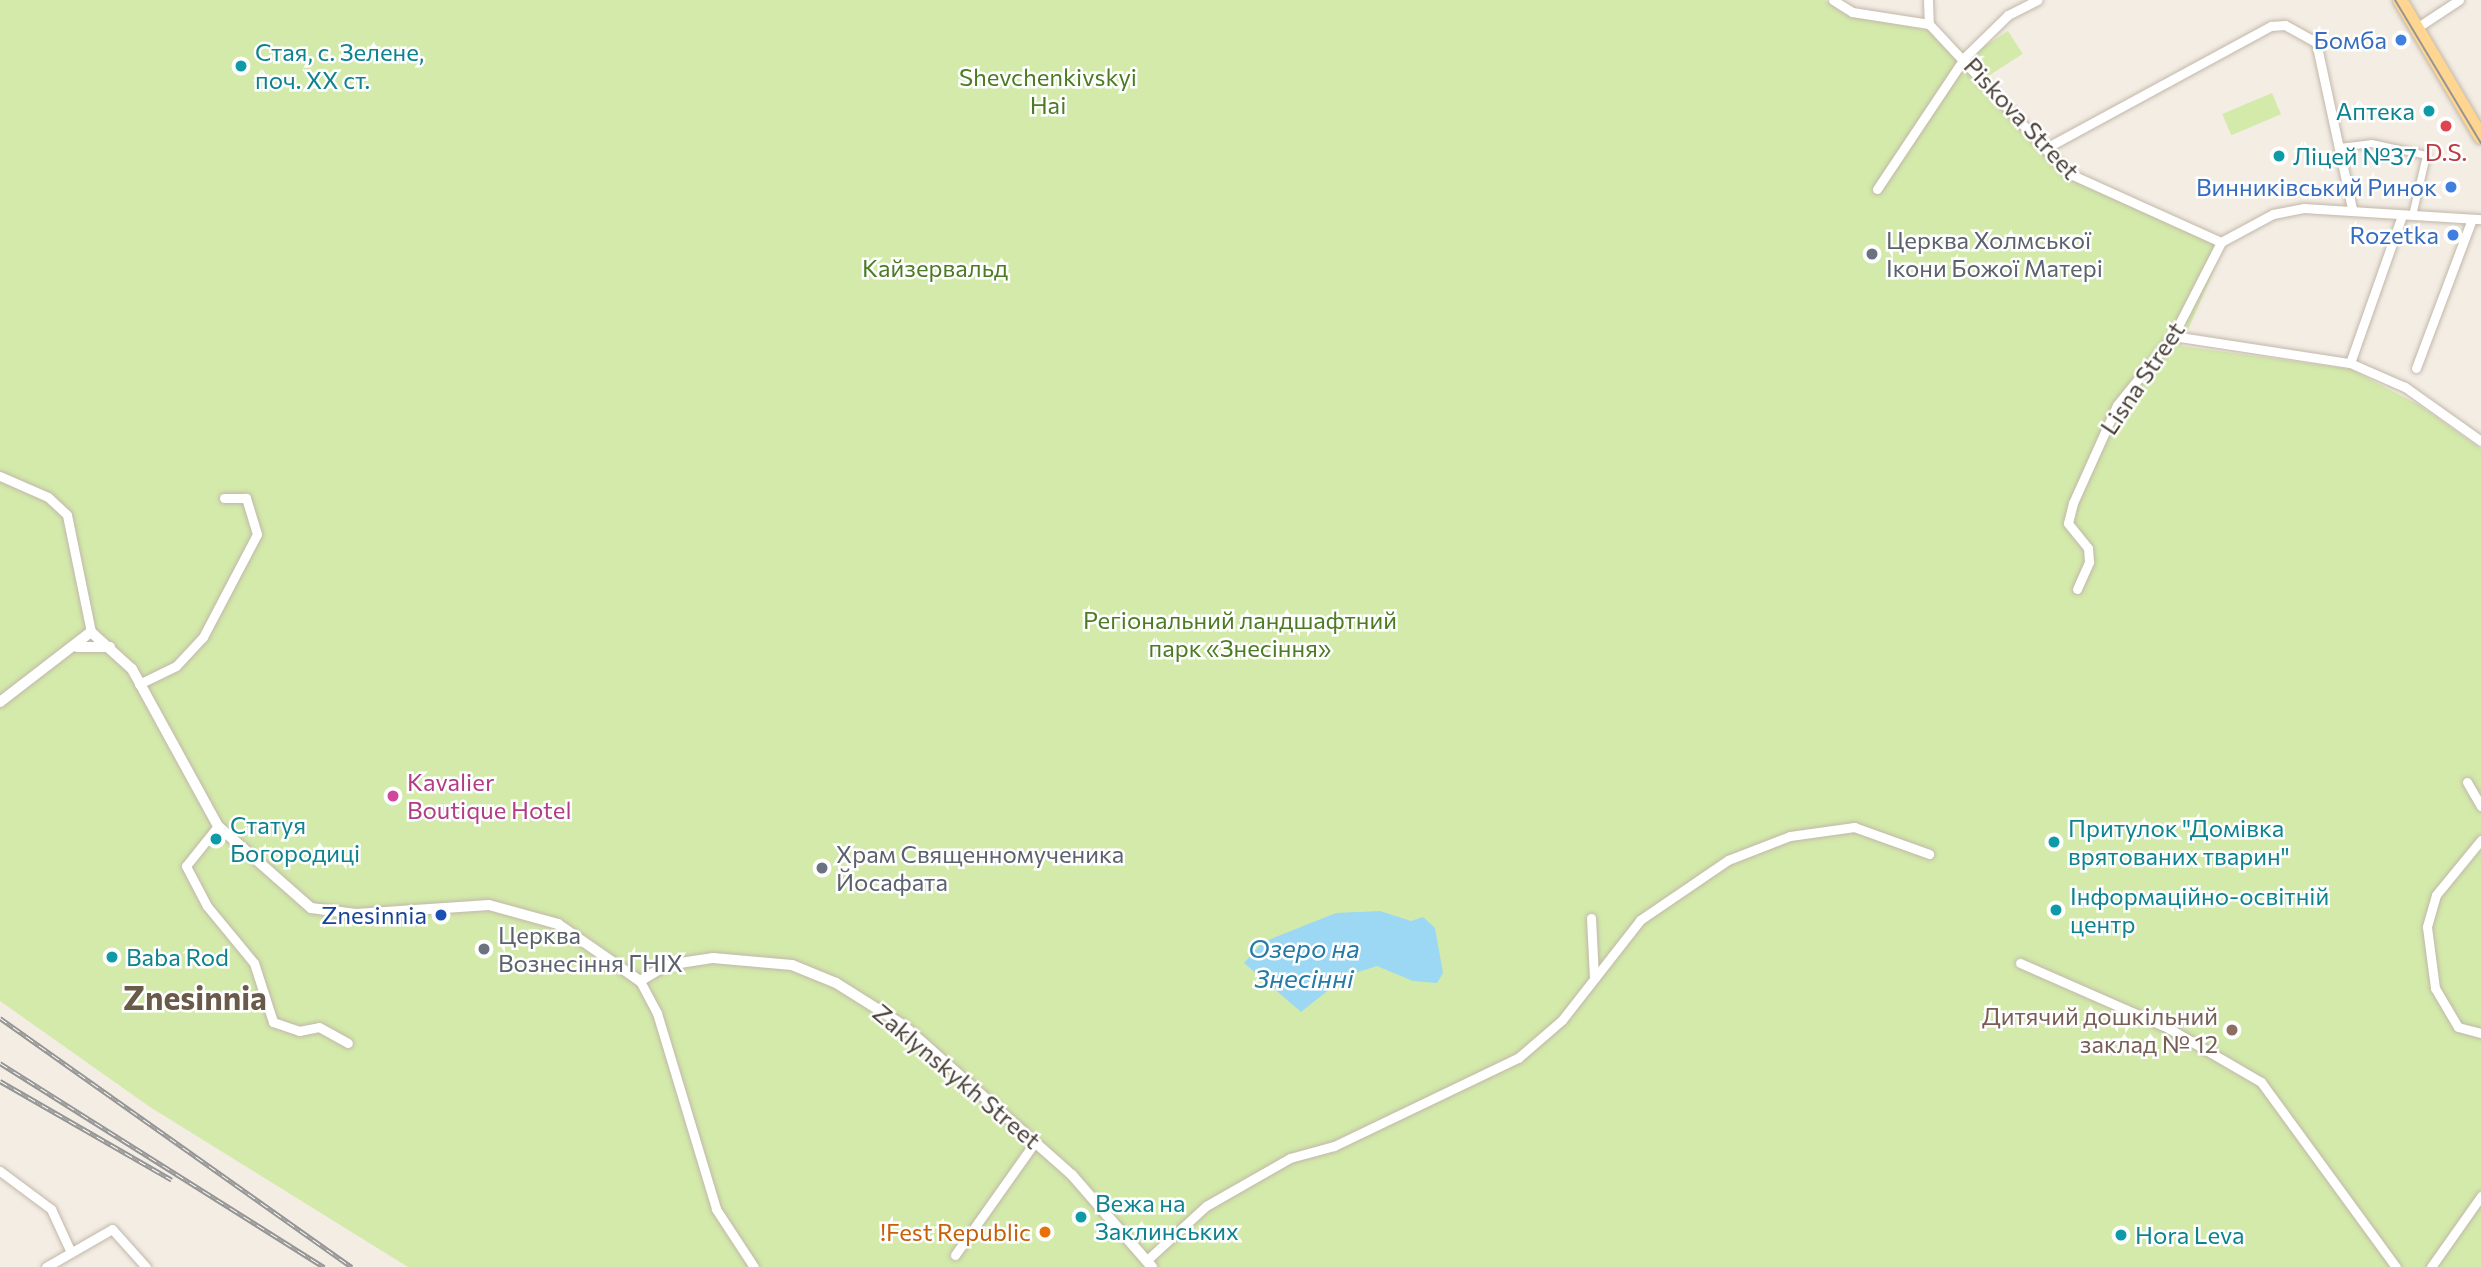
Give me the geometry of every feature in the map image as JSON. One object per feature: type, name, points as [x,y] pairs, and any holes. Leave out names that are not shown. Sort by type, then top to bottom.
[{"type":"main road","points":[[2400,0],[2481,137]]},
{"type":"street","points":[[1833,0],[1852,12],[1929,24],[1928,0]]},
{"type":"street","points":[[1877,189],[1965,57],[2008,15],[2037,0]]},
{"type":"street","points":[[2418,27],[2459,0]]},
{"type":"street","name":"Piskova Street","points":[[1929,24],[1965,57],[2046,148],[2082,182],[2221,242]]},
{"type":"street","points":[[2046,148],[2271,26],[2285,25],[2316,42],[2352,209]]},
{"type":"street","points":[[2339,147],[2371,143],[2426,155],[2407,215],[2350,363]]},
{"type":"street","points":[[2221,242],[2273,214],[2352,209],[2476,219],[2416,368]]},
{"type":"street","name":"Lisna Street","points":[[2077,589],[2089,562],[2088,548],[2068,525],[2073,503],[2117,405],[2174,336],[2221,242]]},
{"type":"street","points":[[2174,336],[2350,363],[2405,387],[2481,441]]},
{"type":"street","points":[[0,476],[48,498],[67,515],[90,632],[110,647],[139,684],[218,826],[311,908],[356,914],[454,905],[525,911],[568,930],[640,981],[666,1040],[711,1198],[754,1267]]},
{"type":"street","points":[[139,684],[176,666],[203,638],[257,534],[246,498],[224,498]]},
{"type":"street","points":[[0,702],[77,647],[90,632]]},
{"type":"street","points":[[77,647],[110,647]]},
{"type":"street","points":[[2467,782],[2481,806]]},
{"type":"street","points":[[218,826],[186,866],[207,906],[254,963],[273,1022],[299,1031],[319,1027],[348,1043]]},
{"type":"street","points":[[1150,1264],[1206,1206],[1290,1158],[1334,1146],[1518,1058],[1562,1020],[1594,978],[1670,894],[1728,860],[1790,836],[1854,827],[1929,854]]},
{"type":"street","points":[[2481,840],[2436,895],[2427,927],[2435,988],[2458,1027],[2481,1033]]},
{"type":"street","points":[[1591,918],[1594,978]]},
{"type":"street","name":"Zaklynskykh Street","points":[[640,981],[667,965],[713,958],[754,958],[818,975],[903,1025],[1109,1212],[1150,1264]]},
{"type":"street","points":[[2020,963],[2170,1029],[2261,1082],[2396,1267]]},
{"type":"street","points":[[955,1255],[1035,1142]]},
{"type":"street","points":[[0,1171],[51,1209],[69,1248]]},
{"type":"street","points":[[2431,1267],[2481,1196]]},
{"type":"street","points":[[46,1267],[60,1263],[69,1248],[117,1231],[146,1267]]},
{"type":"green space","name":"Регіональний ландшафтний парк «Знесіння»","points":[[0,0],[1825,0],[1844,14],[1930,31],[2067,178],[2224,247],[2181,346],[2350,369],[2419,405],[2481,449],[2481,1267],[408,1267],[150,1107],[0,1001]]},
{"type":"green space","points":[[2008,31],[2023,54],[1987,77],[1973,54]]},
{"type":"green space","points":[[2272,93],[2281,114],[2231,135],[2222,114]]},
{"type":"water","name":"Озеро на Знесінні","points":[[1380,911],[1411,921],[1423,917],[1435,928],[1443,973],[1437,983],[1413,981],[1377,966],[1346,976],[1301,1012],[1244,963],[1263,942],[1336,913]]},
{"type":"tram line","points":[[2395,0],[2481,143]]},
{"type":"railway","points":[[0,1018],[352,1267]]},
{"type":"railway","points":[[0,1063],[324,1267]]},
{"type":"railway","points":[[0,1081],[172,1180]]},
{"type":"place","name":"Бомба","points":[[2401,40]]},
{"type":"place","name":"Стая, с. Зелене, поч. XX ст.","points":[[241,66]]},
{"type":"place","name":"Аптека","points":[[2429,111]]},
{"type":"place","name":"D.S.","points":[[2446,126]]},
{"type":"place","name":"Ліцей №37","points":[[2279,156]]},
{"type":"place","name":"Винниківський Ринок","points":[[2451,187]]},
{"type":"place","name":"Rozetka","points":[[2453,235]]},
{"type":"place","name":"Церква Холмської Ікони Божої Матері","points":[[1872,254]]},
{"type":"place","name":"Kavalier Boutique Hotel","points":[[393,796]]},
{"type":"place","name":"Статуя Богородиці","points":[[216,839]]},
{"type":"place","name":"Притулок \"Домівка врятованих тварин\"","points":[[2054,842]]},
{"type":"place","name":"Храм Священномученика Йосафата","points":[[822,868]]},
{"type":"place","name":"Інформаційно-освітній центр","points":[[2056,910]]},
{"type":"place","name":"Znesinnia","points":[[441,915]]},
{"type":"place","name":"Церква Вознесіння ГНІХ","points":[[484,949]]},
{"type":"place","name":"Baba Rod","points":[[112,957]]},
{"type":"place","name":"Дитячий дошкільний заклад № 12","points":[[2232,1030]]},
{"type":"place","name":"Вежа на Заклинських","points":[[1081,1217]]},
{"type":"place","name":"!Fest Republic","points":[[1045,1232]]},
{"type":"place","name":"Hora Leva","points":[[2121,1235]]},
{"type":"district","name":"Znesinnia","points":[[195,997]]},
{"type":"park label","name":"Shevchenkivskyi Hai","points":[[1048,91]]},
{"type":"park label","name":"Кайзервальд","points":[[935,268]]}]
